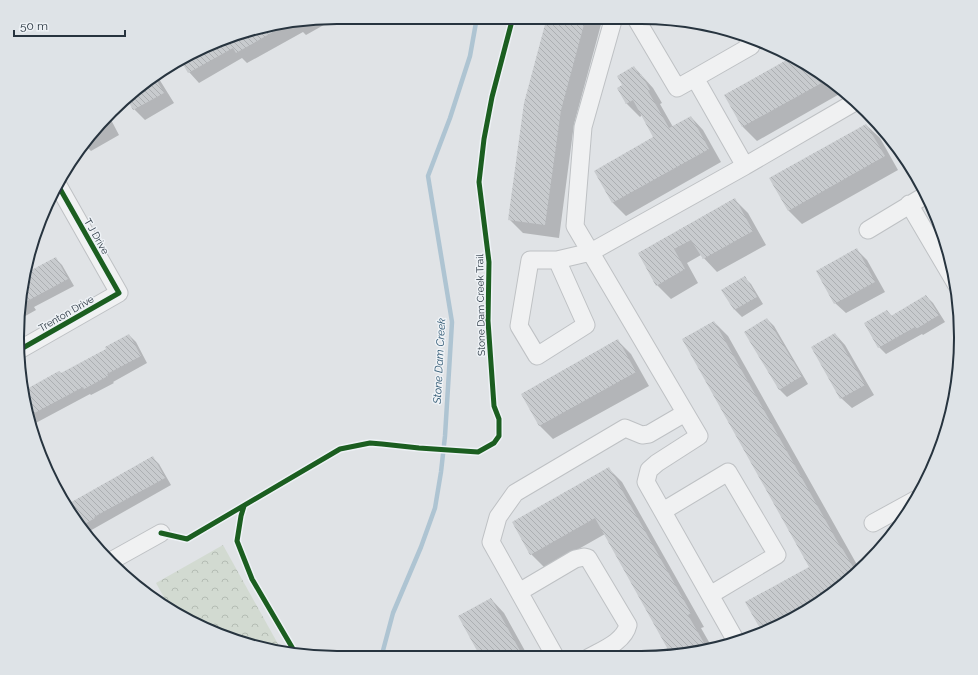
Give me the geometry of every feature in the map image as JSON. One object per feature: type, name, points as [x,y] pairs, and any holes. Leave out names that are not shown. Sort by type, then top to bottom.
[{"type":"street","points":[[612,24],[583,127],[575,226],[699,436],[656,463],[649,470],[646,482],[734,636]]},
{"type":"street","points":[[639,24],[677,88],[751,46],[750,44]]},
{"type":"street","points":[[695,78],[745,166]]},
{"type":"street","points":[[557,260],[586,325],[537,356],[519,326],[530,260],[557,260],[590,252],[745,166],[850,105]]},
{"type":"street","name":"T J Drive","points":[[61,190],[119,293]]},
{"type":"street","points":[[868,230],[921,198]]},
{"type":"street","points":[[910,204],[945,266]]},
{"type":"street","name":"Trenton Drive","points":[[24,347],[119,293]]},
{"type":"street","points":[[552,651],[491,542],[498,517],[515,493],[625,428],[642,435],[649,434],[685,413]]},
{"type":"street","points":[[663,511],[728,472],[777,555],[710,595]]},
{"type":"street","points":[[873,523],[905,506]]},
{"type":"street","points":[[115,558],[161,533]]},
{"type":"street","points":[[519,592],[574,559],[584,557],[588,558],[628,625],[627,631],[621,638],[600,651]]},
{"type":"green space","points":[[223,545],[279,645],[237,634],[199,619],[165,599],[156,583]]},
{"type":"building","points":[[545,24],[584,24],[561,110],[545,225],[508,220],[524,103]]},
{"type":"building","points":[[277,30],[236,53],[233,48],[188,73],[183,65],[199,56],[237,41]]},
{"type":"building","points":[[786,60],[822,83],[742,127],[724,95]]},
{"type":"building","points":[[634,66],[639,75],[641,74],[650,90],[648,91],[669,128],[691,116],[709,149],[612,203],[594,171],[653,137],[633,100],[626,104],[617,88],[622,85],[617,76]]},
{"type":"building","points":[[157,81],[164,93],[133,110],[129,103]]},
{"type":"building","points":[[866,124],[885,156],[788,211],[769,178]]},
{"type":"building","points":[[735,198],[753,231],[703,259],[691,240],[674,249],[685,269],[656,286],[638,253]]},
{"type":"building","points":[[857,248],[875,282],[834,304],[816,271]]},
{"type":"building","points":[[56,257],[68,279],[27,301],[31,270]]},
{"type":"building","points":[[745,276],[757,297],[734,310],[721,290]]},
{"type":"building","points":[[926,295],[939,315],[916,329],[915,327],[878,348],[864,323],[887,310],[891,316]]},
{"type":"building","points":[[767,318],[802,376],[779,390],[744,332]]},
{"type":"building","points":[[714,321],[853,567],[815,598],[779,619],[759,627],[745,602],[809,567],[682,339]]},
{"type":"building","points":[[835,333],[865,385],[840,399],[811,347]]},
{"type":"building","points":[[129,334],[141,356],[107,374],[108,376],[84,389],[83,387],[34,414],[28,388],[59,371],[61,373],[106,349],[105,347]]},
{"type":"building","points":[[618,339],[636,372],[539,426],[521,394]]},
{"type":"building","points":[[153,456],[165,478],[94,517],[95,518],[86,523],[71,502]]},
{"type":"building","points":[[609,467],[691,613],[688,615],[705,644],[668,649],[595,518],[530,555],[512,522]]},
{"type":"building","points":[[491,598],[520,651],[477,651],[458,616]]},
{"type":"waterway","name":"Stone Dam Creek","points":[[383,651],[393,613],[421,547],[435,508],[441,472],[445,436],[452,322],[428,176],[450,118],[470,56],[476,24]]},
{"type":"cycle path","name":"Stone Dam Creek Trail","points":[[161,533],[187,539],[340,449],[370,443],[478,452],[494,443],[499,436],[499,419],[494,406],[488,321],[489,262],[479,182],[484,139],[492,97],[511,24]]},
{"type":"cycle path","points":[[24,347],[119,293],[61,190]]},
{"type":"cycle path","points":[[244,506],[237,541],[252,579],[292,647]]}]
